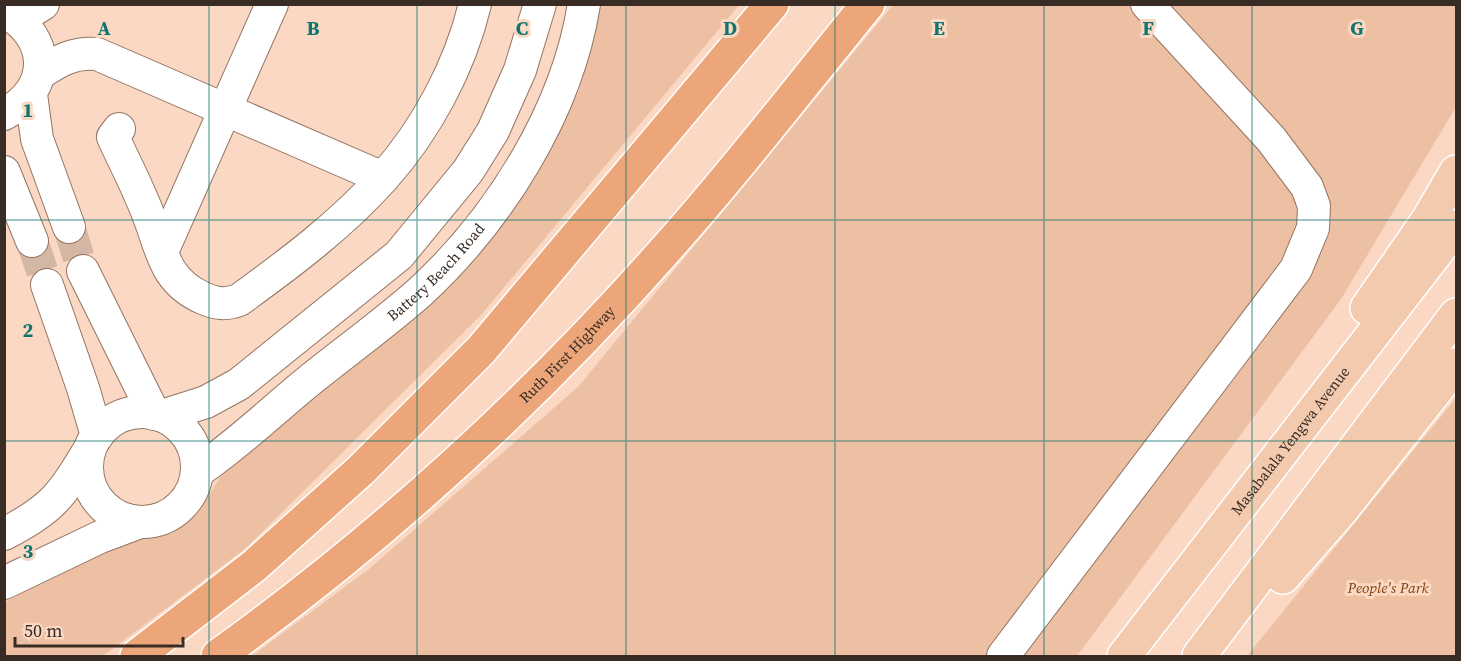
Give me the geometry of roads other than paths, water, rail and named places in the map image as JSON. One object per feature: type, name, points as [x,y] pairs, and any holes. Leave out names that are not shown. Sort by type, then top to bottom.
[{"type":"highway","points":[[137,657],[254,566],[361,470],[481,350],[772,4]]},
{"type":"highway","name":"Ruth First Highway","points":[[218,657],[447,473],[542,382],[668,248],[868,4]]},
{"type":"main road","points":[[1151,621],[1428,220],[1456,172]]},
{"type":"main road","name":"Masabalala Yengwa Avenue","points":[[1124,657],[1456,227]]},
{"type":"main road","points":[[1199,657],[1456,315]]},
{"type":"main road","points":[[1214,657],[1339,513],[1456,365]]},
{"type":"street","points":[[162,252],[272,4]]},
{"type":"street","points":[[119,129],[113,137],[146,209],[168,270],[185,290],[218,303],[229,304],[239,300],[299,255],[363,201],[398,161],[441,92],[459,52],[475,4]]},
{"type":"street","points":[[4,534],[39,516],[52,504],[93,442],[112,421],[132,413],[158,415],[206,402],[239,384],[399,255],[468,171],[493,131],[520,70],[540,4]]},
{"type":"street","name":"Battery Beach Road","points":[[197,472],[419,292],[456,256],[492,213],[541,131],[580,30],[584,4]]},
{"type":"street","points":[[1003,657],[1296,269],[1313,228],[1314,206],[1301,179],[1271,139],[1147,4]]},
{"type":"street","points":[[22,12],[37,44],[35,84],[37,139],[69,227]]},
{"type":"street","points":[[4,114],[20,106],[35,84],[71,56],[83,53],[97,54],[383,178]]},
{"type":"street","points":[[4,172],[32,241]]},
{"type":"street","points":[[4,583],[100,537],[140,522],[156,520],[172,514],[185,502],[193,488],[197,472],[195,454],[189,438],[177,425],[158,415],[83,271]]},
{"type":"street","points":[[47,285],[83,388],[93,442],[87,465],[89,482],[96,498],[108,510],[123,519],[140,522]]},
{"type":"tunnel","points":[[69,227],[83,271]]},
{"type":"tunnel","points":[[32,241],[47,285]]},
{"type":"park label","name":"People's Park","points":[[1388,588]]}]
